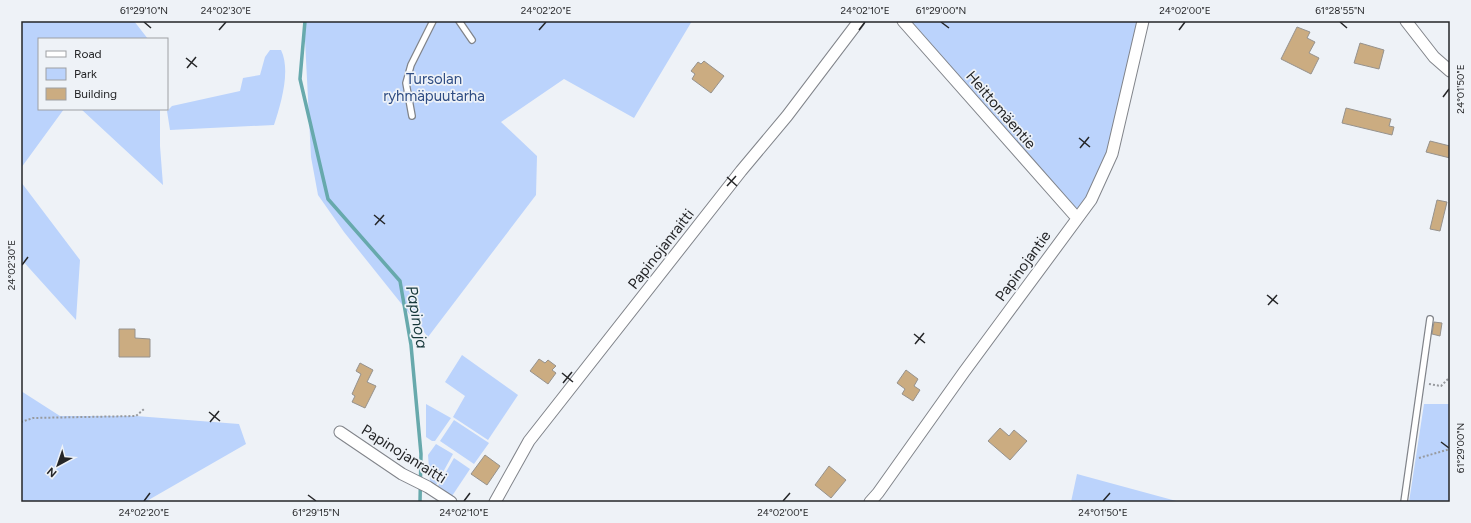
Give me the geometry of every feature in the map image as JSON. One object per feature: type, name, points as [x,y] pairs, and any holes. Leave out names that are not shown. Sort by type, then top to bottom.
[{"type":"street","name":"Papinojanraitti","points":[[495,502],[529,441],[741,171],[787,116],[859,21]]},
{"type":"street","name":"Heittomäentie","points":[[903,21],[1077,218]]},
{"type":"street","name":"Papinojantie","points":[[870,502],[1091,200],[1112,154],[1143,21]]},
{"type":"street","points":[[1406,21],[1434,57],[1450,71]]},
{"type":"street","name":"Papinojanraitti","points":[[340,432],[397,470],[451,502]]},
{"type":"lane","points":[[412,116],[406,83],[412,65],[433,21]]},
{"type":"lane","points":[[459,21],[472,40]]},
{"type":"lane","points":[[1404,502],[1430,318]]},
{"type":"path","points":[[1422,383],[1441,386],[1450,377]]},
{"type":"path","points":[[21,422],[33,418],[136,416],[144,409]]},
{"type":"path","points":[[1411,459],[1422,458],[1450,449]]},
{"type":"green space","points":[[21,21],[134,21],[147,38],[38,38],[38,110],[63,110],[21,168]]},
{"type":"green space","name":"Tursolan ryhmäpuutarha","points":[[304,21],[692,21],[634,118],[564,79],[501,122],[537,156],[536,195],[428,337],[344,232],[318,195],[311,157]]},
{"type":"green space","points":[[903,21],[1143,21],[1112,154],[1077,218]]},
{"type":"green space","points":[[270,50],[281,50],[285,67],[284,87],[274,125],[170,130],[167,111],[172,106],[240,91],[243,78],[260,75],[265,57]]},
{"type":"green space","points":[[82,110],[160,110],[160,146],[163,185]]},
{"type":"green space","points":[[21,182],[80,260],[76,320],[21,259]]},
{"type":"green space","points":[[462,355],[518,395],[488,440],[453,417],[465,396],[445,382]]},
{"type":"green space","points":[[21,391],[60,416],[136,416],[239,424],[246,444],[145,502],[21,502]]},
{"type":"green space","points":[[426,404],[451,418],[435,441],[432,441],[426,437]]},
{"type":"green space","points":[[1424,404],[1450,404],[1450,502],[1409,502]]},
{"type":"green space","points":[[454,420],[489,443],[474,464],[440,441]]},
{"type":"green space","points":[[436,444],[453,454],[436,485],[430,481],[428,455]]},
{"type":"green space","points":[[454,458],[470,469],[452,496],[438,486]]},
{"type":"green space","points":[[1077,474],[1180,502],[1071,502]]},
{"type":"building","points":[[1297,27],[1310,32],[1307,38],[1315,42],[1309,53],[1319,58],[1311,74],[1281,59]]},
{"type":"building","points":[[1360,43],[1384,50],[1379,69],[1354,63]]},
{"type":"building","points":[[704,61],[724,76],[711,93],[692,79],[695,74],[691,71],[698,62],[701,64]]},
{"type":"building","points":[[1346,108],[1391,119],[1389,126],[1394,127],[1392,135],[1342,123]]},
{"type":"building","points":[[1430,141],[1450,146],[1450,158],[1426,152]]},
{"type":"building","points":[[1437,200],[1447,202],[1440,231],[1430,229]]},
{"type":"building","points":[[1434,322],[1442,323],[1440,336],[1432,334]]},
{"type":"building","points":[[119,329],[135,329],[135,338],[150,339],[150,357],[119,357]]},
{"type":"building","points":[[539,359],[545,363],[548,360],[556,366],[552,370],[556,373],[548,384],[530,371]]},
{"type":"building","points":[[360,363],[373,370],[367,382],[376,386],[365,408],[352,402],[355,396],[352,394],[361,374],[356,371]]},
{"type":"building","points":[[906,370],[918,379],[914,386],[920,390],[913,401],[902,394],[905,389],[897,383]]},
{"type":"building","points":[[1000,428],[1009,436],[1014,430],[1027,441],[1010,460],[988,441]]},
{"type":"building","points":[[485,455],[500,466],[487,485],[471,474]]},
{"type":"building","points":[[829,466],[846,480],[831,498],[815,485]]},
{"type":"waterway","name":"Papinoja","points":[[305,21],[300,79],[328,199],[400,281],[411,345],[421,454],[420,502]]}]
